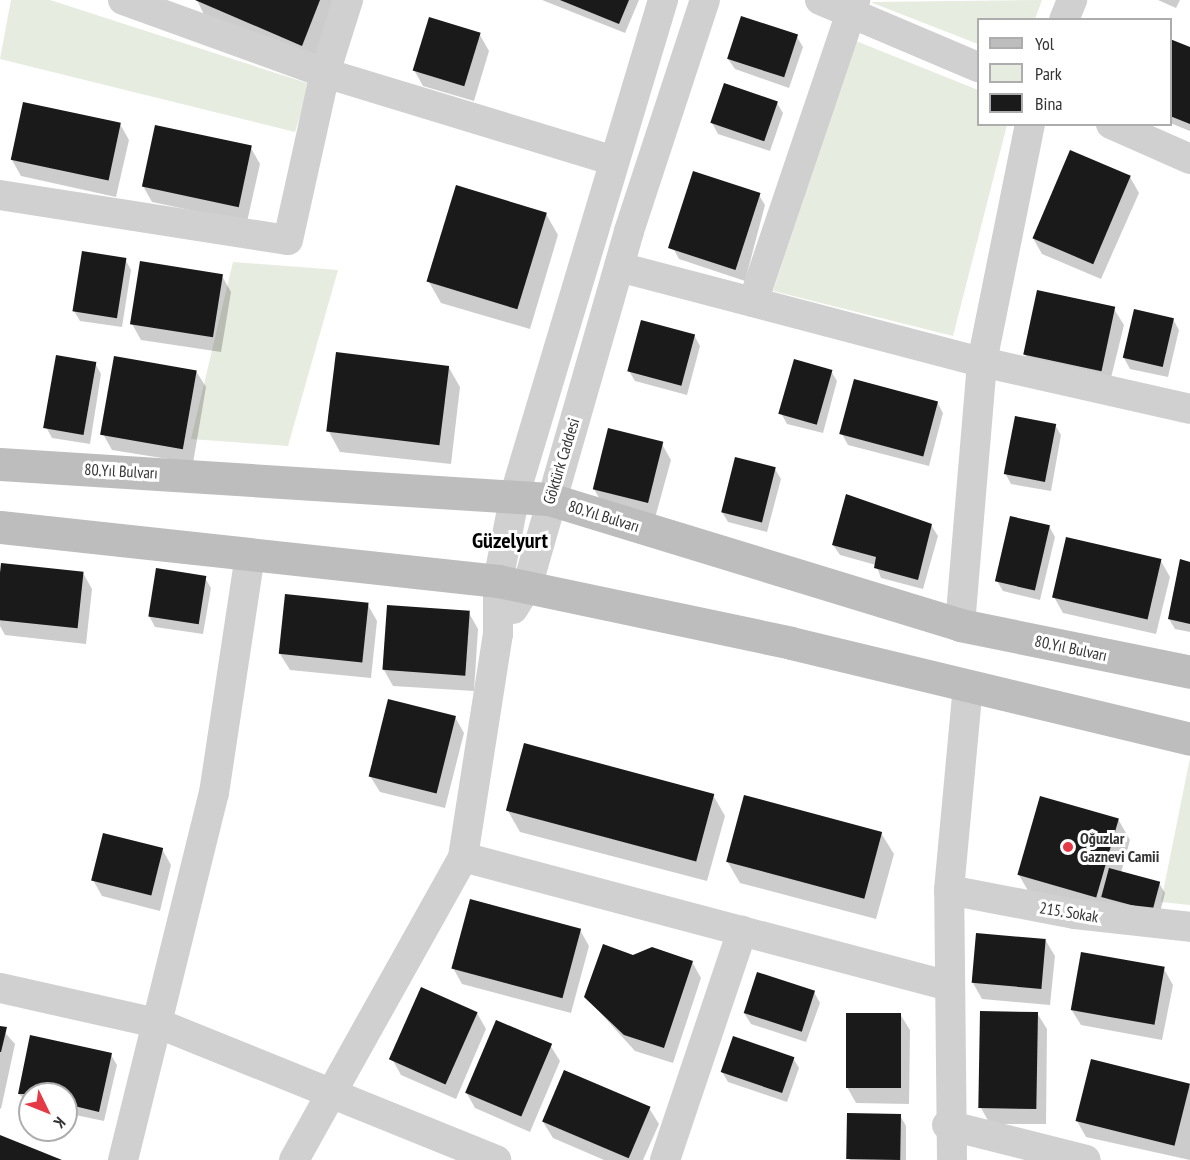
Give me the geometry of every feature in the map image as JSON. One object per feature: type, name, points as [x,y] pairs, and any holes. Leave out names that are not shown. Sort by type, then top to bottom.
[{"type":"street","points":[[123,0],[325,73],[614,161]]},
{"type":"street","points":[[0,195],[288,240],[325,73],[348,0]]},
{"type":"street","name":"Göktürk Caddesi","points":[[512,584],[515,494],[663,0]]},
{"type":"street","name":"Göktürk Caddesi","points":[[463,857],[498,634],[512,584],[549,499],[619,267],[705,0]]},
{"type":"street","points":[[820,0],[853,7],[977,67]]},
{"type":"street","points":[[1065,18],[1072,0]]},
{"type":"street","points":[[753,302],[853,7]]},
{"type":"street","points":[[960,625],[982,362],[1030,126]]},
{"type":"street","points":[[1116,126],[1190,159]]},
{"type":"street","points":[[619,267],[982,362],[1190,409]]},
{"type":"street","name":"80.Yıl Bulvarı","points":[[0,464],[515,494],[549,499],[960,625],[1190,672]]},
{"type":"street","points":[[0,527],[512,584],[968,686],[1190,739]]},
{"type":"street","points":[[123,1160],[214,793],[250,554]]},
{"type":"street","points":[[952,1160],[947,1125],[949,890],[968,686]]},
{"type":"street","points":[[294,1160],[328,1090],[463,857],[949,986]]},
{"type":"street","name":"215. Sokak","points":[[949,890],[1075,914],[1190,927]]},
{"type":"street","points":[[665,1160],[742,931]]},
{"type":"street","points":[[0,988],[157,1023],[328,1090],[496,1160]]},
{"type":"street","points":[[947,1125],[1086,1160]]},
{"type":"green space","points":[[11,0],[50,0],[310,84],[295,132],[0,59]]},
{"type":"green space","points":[[1042,0],[1035,18],[977,18],[977,44],[870,2]]},
{"type":"green space","points":[[856,41],[977,90],[977,126],[1007,126],[953,336],[773,291]]},
{"type":"green space","points":[[233,262],[338,270],[288,446],[191,439]]},
{"type":"green space","points":[[1190,758],[1190,905],[1161,902]]},
{"type":"building","points":[[195,0],[320,0],[302,46]]},
{"type":"building","points":[[560,0],[629,0],[619,24]]},
{"type":"building","points":[[741,16],[798,35],[784,77],[727,59]]},
{"type":"building","points":[[429,17],[481,33],[464,86],[413,71]]},
{"type":"building","points":[[1172,40],[1190,47],[1190,124],[1172,117]]},
{"type":"building","points":[[724,83],[778,102],[764,141],[710,123]]},
{"type":"building","points":[[23,102],[121,123],[109,181],[11,160]]},
{"type":"building","points":[[155,125],[252,146],[239,207],[142,187]]},
{"type":"building","points":[[1070,150],[1131,176],[1093,264],[1032,238]]},
{"type":"building","points":[[693,171],[761,193],[735,270],[668,248]]},
{"type":"building","points":[[456,185],[547,213],[517,309],[426,282]]},
{"type":"building","points":[[82,251],[126,258],[117,318],[72,311]]},
{"type":"building","points":[[140,261],[223,274],[213,337],[130,324]]},
{"type":"building","points":[[1037,290],[1115,307],[1102,371],[1023,355]]},
{"type":"building","points":[[1134,309],[1174,318],[1163,367],[1123,358]]},
{"type":"building","points":[[641,320],[695,334],[681,386],[627,371]]},
{"type":"building","points":[[336,352],[449,366],[439,445],[326,431]]},
{"type":"building","points":[[56,355],[96,362],[84,435],[43,428]]},
{"type":"building","points":[[114,356],[197,371],[183,449],[100,435]]},
{"type":"building","points":[[794,359],[832,370],[817,425],[778,414]]},
{"type":"building","points":[[854,379],[938,402],[923,457],[839,434]]},
{"type":"building","points":[[1015,416],[1056,424],[1045,482],[1004,474]]},
{"type":"building","points":[[608,428],[663,442],[648,503],[593,489]]},
{"type":"building","points":[[735,457],[776,467],[762,522],[721,512]]},
{"type":"building","points":[[846,494],[932,524],[918,580],[874,568],[876,557],[832,545]]},
{"type":"building","points":[[1010,516],[1050,525],[1035,591],[995,581]]},
{"type":"building","points":[[1066,537],[1161,559],[1148,619],[1052,597]]},
{"type":"building","points":[[1180,559],[1190,562],[1190,624],[1168,619]]},
{"type":"building","points":[[1,563],[84,572],[78,628],[0,620]]},
{"type":"building","points":[[156,568],[206,576],[199,624],[148,616]]},
{"type":"building","points":[[285,594],[369,603],[362,662],[279,654]]},
{"type":"building","points":[[387,605],[470,611],[465,676],[382,670]]},
{"type":"building","points":[[388,699],[456,716],[437,794],[369,777]]},
{"type":"building","points":[[524,743],[714,794],[696,862],[506,811]]},
{"type":"building","points":[[744,795],[882,832],[864,899],[726,862]]},
{"type":"building","name":"Oğuzlar Gaznevi Camii","points":[[1040,796],[1119,819],[1096,897],[1017,875]]},
{"type":"building","points":[[103,833],[163,848],[151,896],[91,881]]},
{"type":"building","points":[[1109,868],[1160,882],[1152,911],[1101,897]]},
{"type":"building","points":[[470,899],[581,929],[562,998],[451,969]]},
{"type":"building","points":[[976,933],[1046,939],[1041,989],[972,983]]},
{"type":"building","points":[[603,944],[633,955],[652,947],[693,961],[664,1048],[624,1035],[584,997]]},
{"type":"building","points":[[1081,952],[1165,967],[1154,1025],[1071,1010]]},
{"type":"building","points":[[757,972],[815,991],[802,1032],[744,1013]]},
{"type":"building","points":[[421,987],[478,1012],[446,1084],[389,1059]]},
{"type":"building","points":[[980,1011],[1038,1012],[1036,1109],[978,1108]]},
{"type":"building","points":[[846,1013],[901,1013],[901,1088],[846,1088]]},
{"type":"building","points":[[496,1020],[552,1044],[521,1117],[465,1093]]},
{"type":"building","points":[[0,1026],[7,1027],[1,1052],[0,1052]]},
{"type":"building","points":[[30,1035],[112,1053],[99,1112],[78,1107],[78,1082],[20,1082]]},
{"type":"building","points":[[733,1036],[794,1057],[782,1093],[721,1072]]},
{"type":"building","points":[[1091,1059],[1190,1084],[1174,1146],[1076,1121]]},
{"type":"building","points":[[564,1070],[651,1107],[629,1158],[542,1122]]},
{"type":"building","points":[[847,1113],[901,1114],[900,1160],[846,1159]]},
{"type":"building","points":[[0,1135],[62,1160],[0,1160]]},
{"type":"place","name":"Oğuzlar Gaznevi Camii","points":[[1068,847]]},
{"type":"district","name":"Güzelyurt","points":[[510,541]]}]
